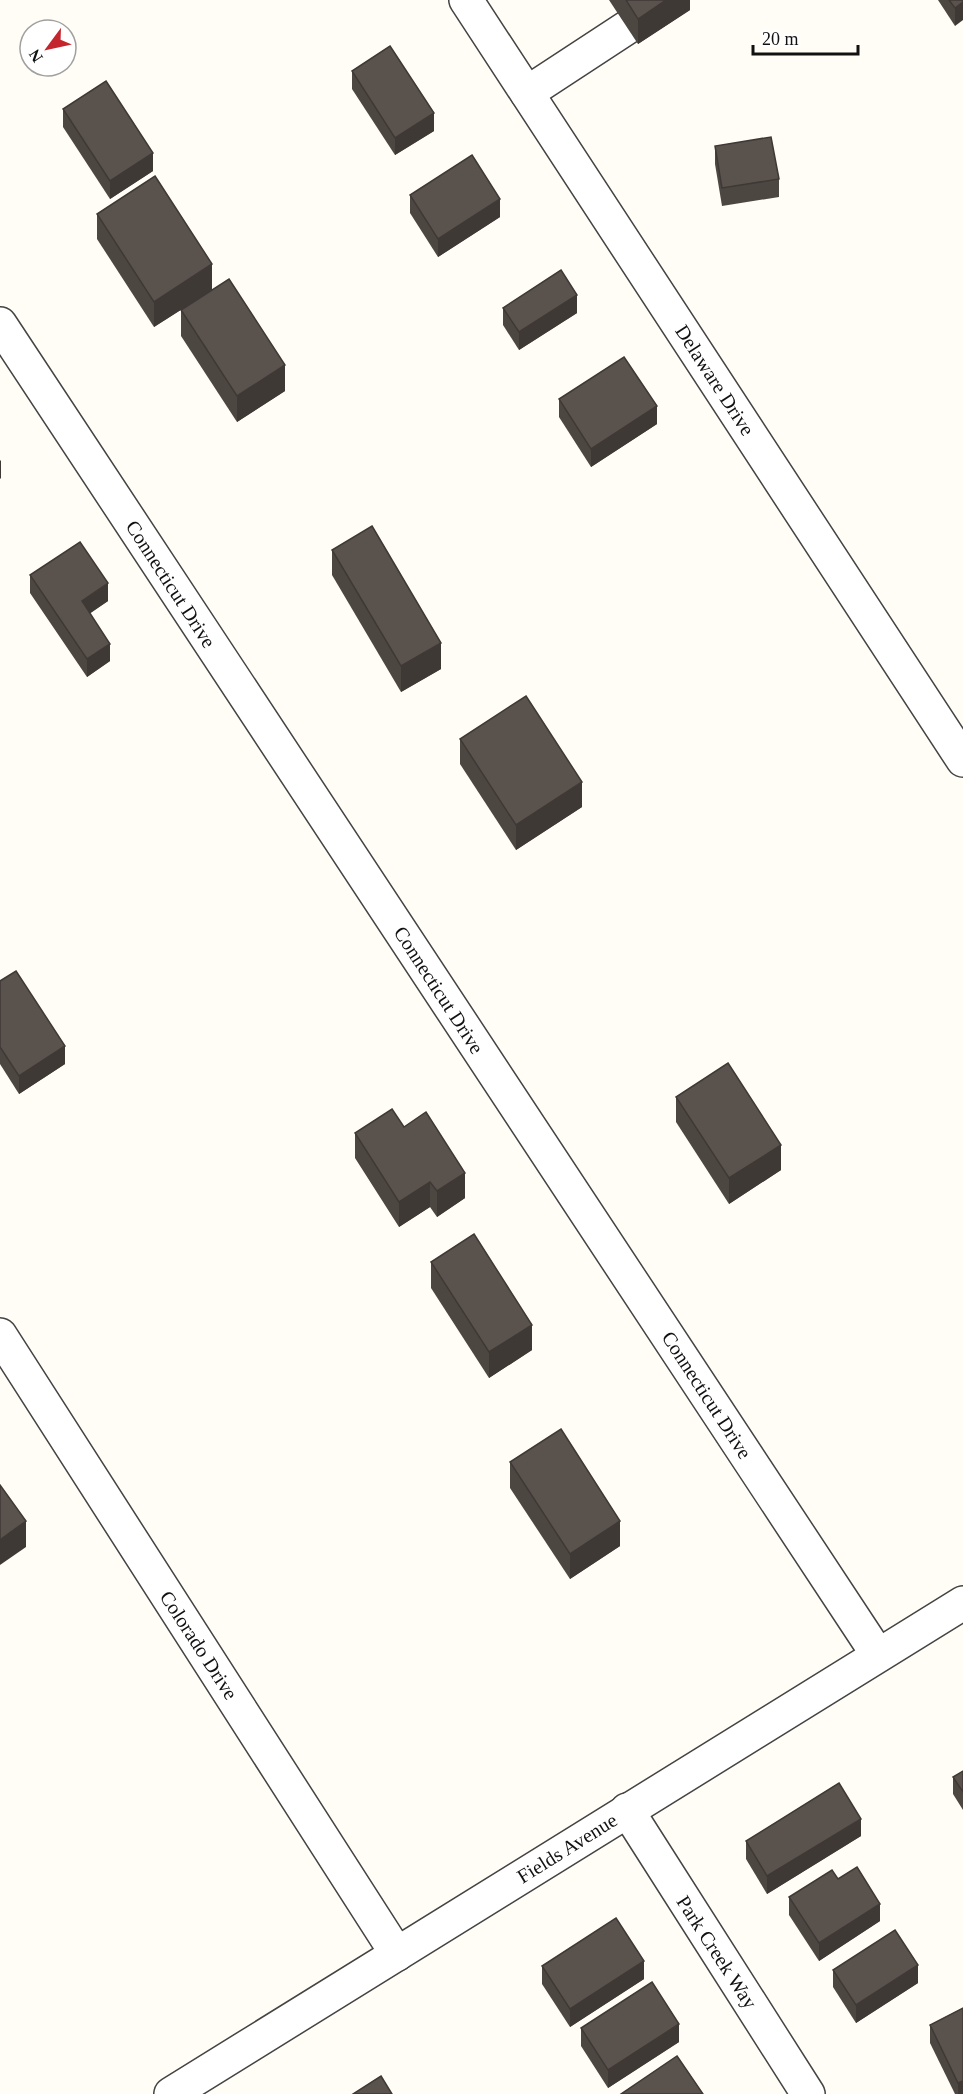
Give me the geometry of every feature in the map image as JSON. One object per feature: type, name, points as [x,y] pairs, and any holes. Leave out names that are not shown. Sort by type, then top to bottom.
[{"type":"street","name":"Delaware Drive","points":[[466,0],[963,760]]},
{"type":"street","points":[[527,93],[669,0]]},
{"type":"street","name":"Connecticut Drive","points":[[0,324],[878,1655]]},
{"type":"street","name":"Colorado Drive","points":[[0,1335],[397,1954]]},
{"type":"street","name":"Fields Avenue","points":[[171,2094],[963,1603]]},
{"type":"street","name":"Park Creek Way","points":[[627,1810],[808,2094]]},
{"type":"building","points":[[626,0],[666,0],[638,19]]},
{"type":"building","points":[[949,0],[963,0],[963,2],[955,8]]},
{"type":"building","points":[[390,46],[434,113],[395,138],[352,71]]},
{"type":"building","points":[[106,81],[153,153],[110,181],[63,109]]},
{"type":"building","points":[[771,137],[779,179],[722,188],[715,146]]},
{"type":"building","points":[[472,155],[500,199],[438,239],[410,195]]},
{"type":"building","points":[[155,176],[212,264],[154,302],[97,214]]},
{"type":"building","points":[[561,270],[577,295],[519,332],[503,308]]},
{"type":"building","points":[[229,279],[285,365],[237,396],[181,310]]},
{"type":"building","points":[[624,357],[657,406],[591,449],[559,399]]},
{"type":"building","points":[[372,526],[441,643],[401,666],[332,550]]},
{"type":"building","points":[[80,542],[108,583],[82,601],[110,644],[87,659],[30,575]]},
{"type":"building","points":[[526,696],[582,782],[516,825],[460,739]]},
{"type":"building","points":[[16,971],[65,1046],[19,1076],[0,1047],[0,981]]},
{"type":"building","points":[[728,1063],[781,1145],[729,1178],[676,1097]]},
{"type":"building","points":[[392,1109],[404,1127],[426,1112],[465,1173],[437,1191],[430,1182],[399,1202],[355,1133]]},
{"type":"building","points":[[474,1234],[532,1325],[489,1352],[431,1262]]},
{"type":"building","points":[[561,1429],[620,1521],[570,1554],[510,1462]]},
{"type":"building","points":[[0,1485],[26,1521],[0,1540]]},
{"type":"building","points":[[963,1771],[963,1792],[953,1777]]},
{"type":"building","points":[[839,1783],[861,1819],[767,1876],[746,1841]]},
{"type":"building","points":[[857,1867],[880,1904],[819,1943],[789,1897],[832,1870],[838,1879]]},
{"type":"building","points":[[616,1918],[644,1961],[570,2009],[542,1966]]},
{"type":"building","points":[[895,1930],[918,1965],[856,2005],[833,1970]]},
{"type":"building","points":[[652,1982],[679,2024],[608,2070],[581,2028]]},
{"type":"building","points":[[963,2008],[963,2081],[958,2083],[930,2025]]},
{"type":"building","points":[[677,2056],[703,2094],[621,2094]]},
{"type":"building","points":[[381,2076],[392,2094],[353,2094]]}]
